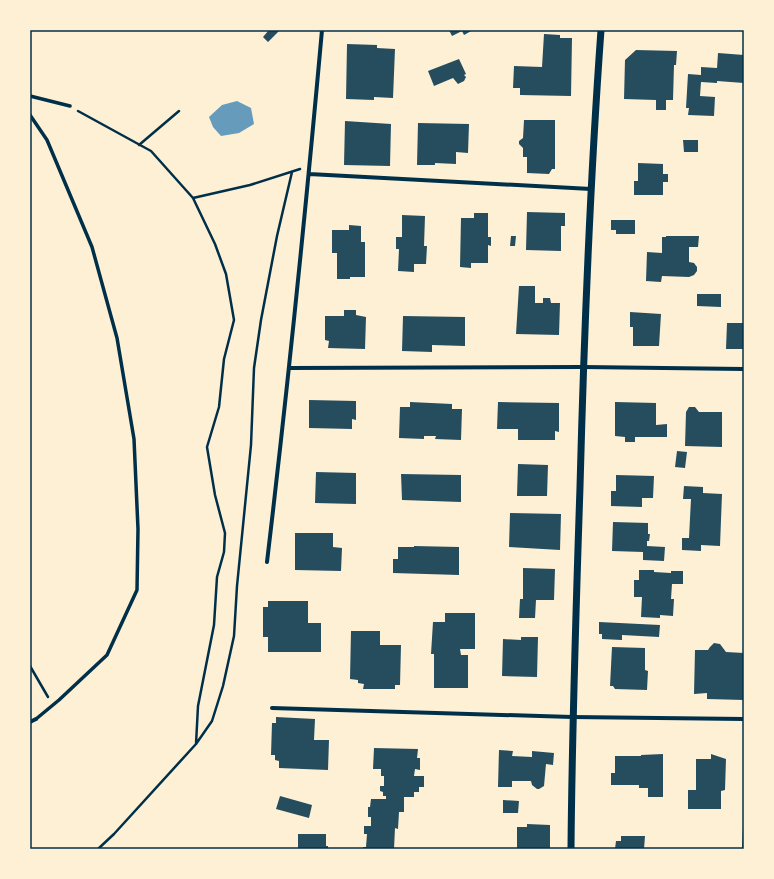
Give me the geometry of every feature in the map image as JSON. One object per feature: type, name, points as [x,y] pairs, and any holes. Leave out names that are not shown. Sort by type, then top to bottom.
[{"type":"street","points":[[267,562],[290,368],[322,30]]},
{"type":"street","points":[[571,849],[572,717],[583,367],[594,129],[601,30]]},
{"type":"street","points":[[30,96],[70,106]]},
{"type":"street","points":[[30,115],[47,140],[92,247],[117,338],[134,439],[138,530],[137,590],[107,655],[52,706],[30,722]]},
{"type":"street","points":[[309,174],[592,188]]},
{"type":"street","points":[[290,368],[583,367],[744,369]]},
{"type":"street","points":[[272,708],[572,717],[744,719]]},
{"type":"path","points":[[70,106],[151,151],[193,198],[226,274],[234,320],[224,359],[219,407],[207,447],[215,495],[225,533],[224,552],[217,577],[214,625],[198,706],[196,744]]},
{"type":"path","points":[[139,145],[179,111]]},
{"type":"path","points":[[193,198],[250,185],[300,169]]},
{"type":"path","points":[[98,849],[114,834],[196,744],[212,721],[223,686],[234,636],[237,586],[246,508],[251,445],[254,368],[261,320],[277,236],[292,172]]},
{"type":"path","points":[[30,666],[52,706]]},
{"type":"water","points":[[237,101],[251,108],[254,124],[239,133],[221,136],[213,127],[209,117],[222,105]]},
{"type":"building","points":[[269,30],[279,31],[268,42],[263,37]]},
{"type":"building","points":[[449,30],[473,30],[464,35],[462,31],[452,36]]},
{"type":"building","points":[[544,34],[560,35],[560,38],[572,38],[571,96],[520,95],[520,88],[513,88],[514,66],[542,67]]},
{"type":"building","points":[[347,44],[377,45],[377,48],[395,49],[393,98],[374,97],[374,100],[346,99]]},
{"type":"building","points":[[636,50],[677,51],[676,65],[674,65],[673,100],[666,100],[666,110],[656,110],[656,100],[624,99],[625,60]]},
{"type":"building","points":[[718,53],[744,55],[744,83],[717,81],[717,83],[701,82],[700,96],[715,97],[714,116],[688,115],[689,108],[686,108],[688,74],[701,75],[701,67],[717,68]]},
{"type":"building","points":[[459,59],[466,74],[464,75],[466,77],[464,81],[458,84],[453,78],[434,86],[428,71]]},
{"type":"building","points":[[524,120],[555,120],[555,169],[552,169],[549,174],[527,173],[527,157],[523,157],[523,148],[519,144],[519,141],[523,138]]},
{"type":"building","points":[[345,121],[391,124],[390,166],[344,165]]},
{"type":"building","points":[[418,123],[469,124],[468,153],[456,152],[456,164],[435,163],[435,165],[417,165]]},
{"type":"building","points":[[683,140],[698,140],[698,152],[684,152]]},
{"type":"building","points":[[638,163],[663,164],[663,174],[668,174],[668,182],[663,182],[663,195],[634,195],[634,181],[638,181]]},
{"type":"building","points":[[527,212],[565,213],[565,226],[561,226],[561,251],[526,250]]},
{"type":"building","points":[[474,213],[488,213],[488,237],[491,237],[491,246],[488,245],[488,263],[471,263],[471,268],[460,267],[461,218],[474,218]]},
{"type":"building","points":[[402,215],[425,216],[424,246],[427,246],[426,264],[414,264],[414,272],[398,271],[399,249],[396,249],[396,237],[402,237]]},
{"type":"building","points":[[611,220],[635,220],[635,234],[616,234],[616,230],[611,230]]},
{"type":"building","points":[[349,225],[361,226],[361,242],[365,242],[365,277],[337,279],[337,253],[332,253],[332,230],[349,230]]},
{"type":"building","points":[[511,236],[516,236],[515,246],[510,246]]},
{"type":"building","points":[[699,236],[698,247],[689,247],[689,262],[694,263],[697,267],[697,271],[694,275],[689,277],[662,276],[661,282],[646,281],[647,252],[662,253],[662,237]]},
{"type":"building","points":[[519,286],[535,286],[535,303],[543,303],[543,298],[550,298],[551,303],[560,303],[559,335],[516,334]]},
{"type":"building","points":[[697,294],[721,294],[721,307],[697,306]]},
{"type":"building","points":[[344,310],[356,310],[356,315],[366,317],[365,349],[328,348],[329,341],[325,340],[325,316],[344,316]]},
{"type":"building","points":[[630,312],[661,314],[659,346],[633,346],[633,327],[630,327]]},
{"type":"building","points":[[403,316],[465,317],[465,346],[432,345],[432,352],[402,351]]},
{"type":"building","points":[[727,323],[744,323],[744,349],[726,349]]},
{"type":"building","points":[[309,400],[356,401],[356,420],[352,419],[352,429],[309,428]]},
{"type":"building","points":[[410,402],[452,404],[452,409],[462,409],[461,440],[435,439],[436,436],[424,436],[424,439],[399,438],[400,407],[410,407]]},
{"type":"building","points":[[498,402],[559,403],[559,432],[555,431],[555,440],[518,440],[518,429],[497,429]]},
{"type":"building","points":[[615,402],[656,403],[656,425],[667,424],[667,437],[635,437],[635,442],[625,442],[625,437],[615,436]]},
{"type":"building","points":[[689,407],[695,407],[699,412],[722,412],[722,447],[685,446],[686,412]]},
{"type":"building","points":[[677,451],[687,452],[685,468],[675,467]]},
{"type":"building","points":[[518,464],[548,465],[547,496],[517,496]]},
{"type":"building","points":[[316,472],[356,473],[356,504],[315,503]]},
{"type":"building","points":[[401,474],[461,475],[461,502],[402,500]]},
{"type":"building","points":[[616,475],[654,476],[653,498],[642,498],[642,507],[611,506],[611,491],[616,491]]},
{"type":"building","points":[[684,486],[703,487],[703,493],[722,494],[720,546],[701,545],[701,551],[682,550],[682,538],[689,538],[691,499],[683,499]]},
{"type":"building","points":[[510,513],[561,514],[560,550],[509,547]]},
{"type":"building","points":[[613,522],[648,523],[648,534],[650,534],[649,541],[647,541],[647,546],[665,547],[664,561],[643,560],[643,552],[612,551]]},
{"type":"building","points":[[295,533],[333,533],[333,547],[342,548],[341,571],[295,570]]},
{"type":"building","points":[[398,547],[459,547],[459,575],[393,573],[393,559],[398,559]]},
{"type":"building","points":[[523,568],[555,569],[554,600],[536,600],[535,618],[519,618],[520,599],[523,599]]},
{"type":"building","points":[[639,570],[654,570],[654,572],[671,573],[671,571],[683,571],[683,584],[672,584],[671,599],[674,599],[673,616],[660,615],[660,618],[641,617],[642,597],[634,597],[634,580],[639,580]]},
{"type":"building","points":[[268,601],[308,601],[308,623],[321,623],[321,652],[268,652],[268,637],[263,637],[263,607],[268,607]]},
{"type":"building","points":[[445,613],[475,613],[475,649],[460,649],[461,655],[468,655],[468,688],[434,688],[434,654],[431,654],[433,622],[445,622]]},
{"type":"building","points":[[599,622],[660,625],[659,637],[622,635],[622,640],[602,639],[602,634],[599,634]]},
{"type":"building","points":[[351,631],[380,631],[380,645],[401,645],[400,685],[395,685],[395,689],[363,689],[364,684],[358,683],[358,680],[350,679]]},
{"type":"building","points":[[521,637],[538,637],[537,677],[502,676],[503,639],[521,640]]},
{"type":"building","points":[[714,643],[720,644],[726,652],[744,653],[744,700],[707,699],[707,693],[694,694],[695,650],[708,650]]},
{"type":"building","points":[[612,647],[645,648],[645,670],[648,671],[647,690],[615,689],[613,686],[610,686]]},
{"type":"building","points":[[276,717],[315,719],[314,740],[329,740],[328,770],[279,768],[279,761],[275,760],[275,755],[271,755],[272,723],[276,723]]},
{"type":"building","points":[[374,748],[418,749],[417,758],[420,758],[420,770],[415,769],[414,776],[424,776],[424,787],[419,787],[419,792],[414,792],[414,797],[404,797],[404,812],[399,812],[398,829],[395,828],[394,849],[363,849],[363,847],[366,847],[367,834],[364,834],[364,826],[371,826],[371,817],[368,817],[368,807],[370,807],[371,799],[386,799],[386,796],[383,796],[383,792],[380,791],[380,786],[384,786],[384,776],[381,776],[381,769],[373,769]]},
{"type":"building","points":[[499,750],[513,751],[512,756],[532,757],[532,751],[554,753],[553,765],[546,764],[544,786],[537,789],[532,785],[531,781],[512,781],[512,787],[498,787]]},
{"type":"building","points":[[663,754],[663,797],[648,797],[648,788],[639,788],[639,785],[611,785],[611,773],[615,773],[615,756]]},
{"type":"building","points":[[711,754],[726,759],[725,790],[721,791],[721,809],[688,809],[688,790],[696,790],[696,759],[711,759]]},
{"type":"building","points":[[280,796],[312,805],[309,818],[276,809]]},
{"type":"building","points":[[503,800],[519,801],[518,813],[503,813]]},
{"type":"building","points":[[527,824],[550,825],[550,849],[517,849],[517,827],[527,827]]},
{"type":"building","points":[[743,827],[744,848],[742,848]]},
{"type":"building","points":[[298,834],[326,834],[326,846],[328,846],[328,849],[298,849]]},
{"type":"building","points":[[621,836],[645,836],[644,849],[615,849],[616,841],[621,841]]}]
